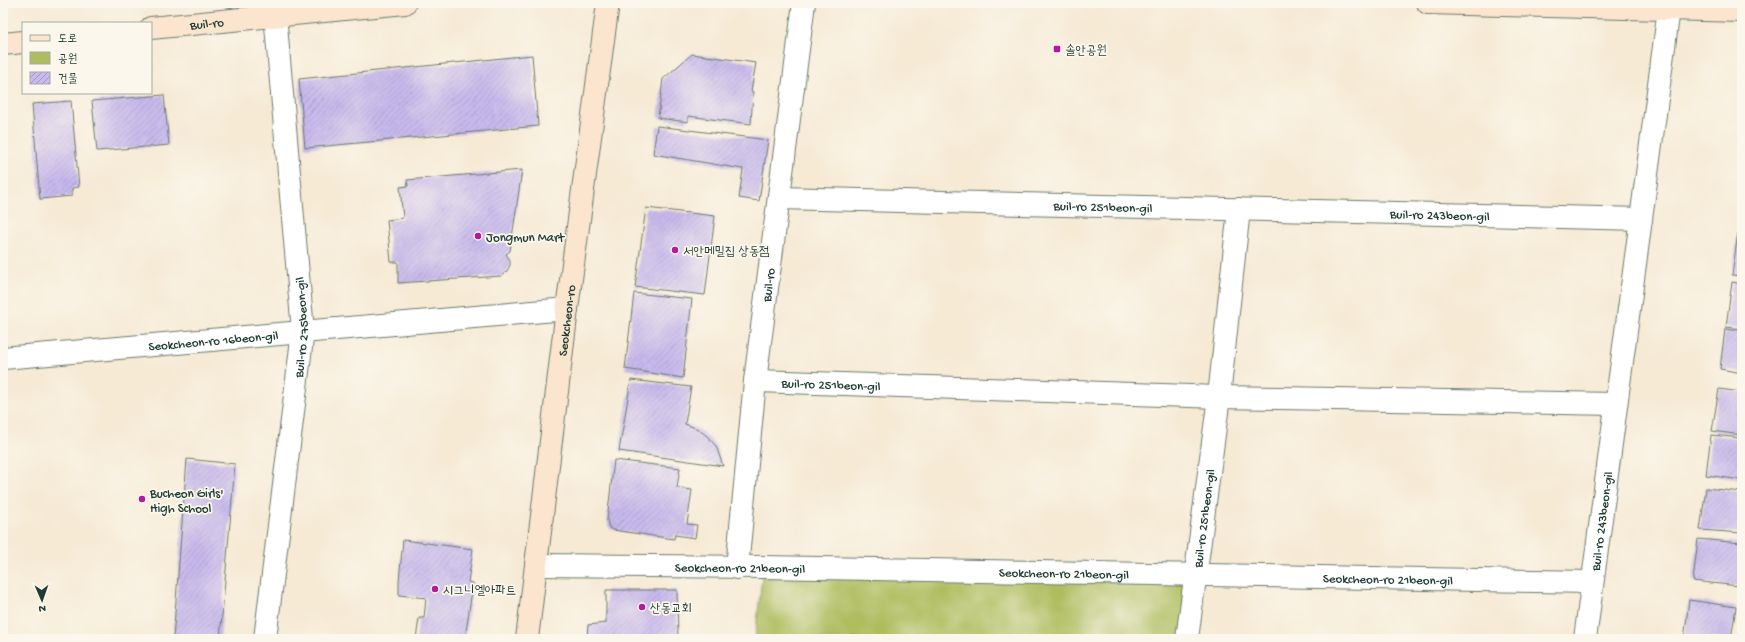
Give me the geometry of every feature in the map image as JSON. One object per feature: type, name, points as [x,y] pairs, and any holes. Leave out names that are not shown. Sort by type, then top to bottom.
[{"type":"street","name":"Buil-ro","points":[[152,28],[274,9],[405,3]]},
{"type":"street","name":"Seokcheon-ro","points":[[527,639],[567,309],[608,3]]},
{"type":"street","name":"Buil-ro","points":[[737,568],[755,382],[804,3]]},
{"type":"street","points":[[1428,3],[1742,11]]},
{"type":"street","name":"Buil-ro 275beon-gil","points":[[265,639],[303,331],[274,9]]},
{"type":"street","name":"Buil-ro 243beon-gil","points":[[1585,639],[1670,9]]},
{"type":"street","points":[[3,44],[22,42]]},
{"type":"street","name":"Buil-ro 251beon-gil","points":[[779,198],[1239,209],[1218,397],[1187,639]]},
{"type":"street","name":"Buil-ro 243beon-gil","points":[[1239,209],[1641,219]]},
{"type":"street","name":"Seokcheon-ro 16beon-gil","points":[[3,358],[567,309]]},
{"type":"street","name":"Buil-ro 251beon-gil","points":[[755,382],[1218,397]]},
{"type":"street","points":[[1218,397],[1616,404]]},
{"type":"street","name":"Seokcheon-ro 21beon-gil","points":[[536,565],[1592,582]]},
{"type":"green space","points":[[763,567],[1195,575],[1187,639],[755,639]]},
{"type":"building","points":[[692,54],[756,63],[751,91],[753,92],[751,124],[688,116],[688,122],[658,118],[663,79]]},
{"type":"building","points":[[532,55],[538,126],[305,148],[299,79]]},
{"type":"building","points":[[164,95],[169,145],[97,151],[92,101]]},
{"type":"building","points":[[71,101],[79,187],[72,188],[72,196],[40,199],[32,104]]},
{"type":"building","points":[[657,126],[768,140],[759,201],[739,198],[743,169],[653,154]]},
{"type":"building","points":[[522,170],[510,251],[506,254],[510,260],[510,265],[507,271],[501,276],[398,283],[398,262],[391,262],[387,220],[403,218],[400,187],[408,186],[407,180]]},
{"type":"building","points":[[1742,187],[1742,213],[1737,212]]},
{"type":"building","points":[[646,208],[715,216],[705,295],[635,287]]},
{"type":"building","points":[[1738,233],[1742,233],[1742,276],[1732,275]]},
{"type":"building","points":[[1732,282],[1742,284],[1742,329],[1726,327]]},
{"type":"building","points":[[634,293],[692,299],[683,378],[625,369]]},
{"type":"building","points":[[1725,329],[1742,331],[1742,373],[1720,369]]},
{"type":"building","points":[[631,380],[691,387],[685,424],[698,429],[707,436],[716,446],[723,466],[619,451]]},
{"type":"building","points":[[1719,389],[1742,392],[1742,435],[1712,431]]},
{"type":"building","points":[[1711,435],[1742,438],[1742,480],[1706,475]]},
{"type":"building","points":[[187,459],[235,464],[220,639],[173,639]]},
{"type":"building","points":[[614,460],[680,468],[677,488],[692,490],[687,524],[697,525],[695,538],[675,535],[674,539],[613,530],[609,528],[607,520]]},
{"type":"building","points":[[1706,488],[1742,492],[1742,533],[1700,530]]},
{"type":"building","points":[[1698,539],[1742,543],[1739,586],[1693,581]]},
{"type":"building","name":"시그니엘아파트","points":[[403,540],[473,549],[468,582],[473,583],[465,639],[416,639],[419,618],[424,618],[426,598],[399,595]]},
{"type":"building","name":"산동교회","points":[[606,590],[677,590],[678,639],[587,639],[588,625],[606,623]]},
{"type":"building","points":[[1689,600],[1736,607],[1731,639],[1684,639]]},
{"type":"place","name":"솔안공원","points":[[1057,49]]},
{"type":"place","name":"Jongmun Mart","points":[[478,236]]},
{"type":"place","name":"서안메밀집 상동점","points":[[675,250]]},
{"type":"place","name":"Bucheon Girls' High School","points":[[142,499]]},
{"type":"place","name":"시그니엘아파트","points":[[435,589]]},
{"type":"place","name":"산동교회","points":[[642,607]]}]
